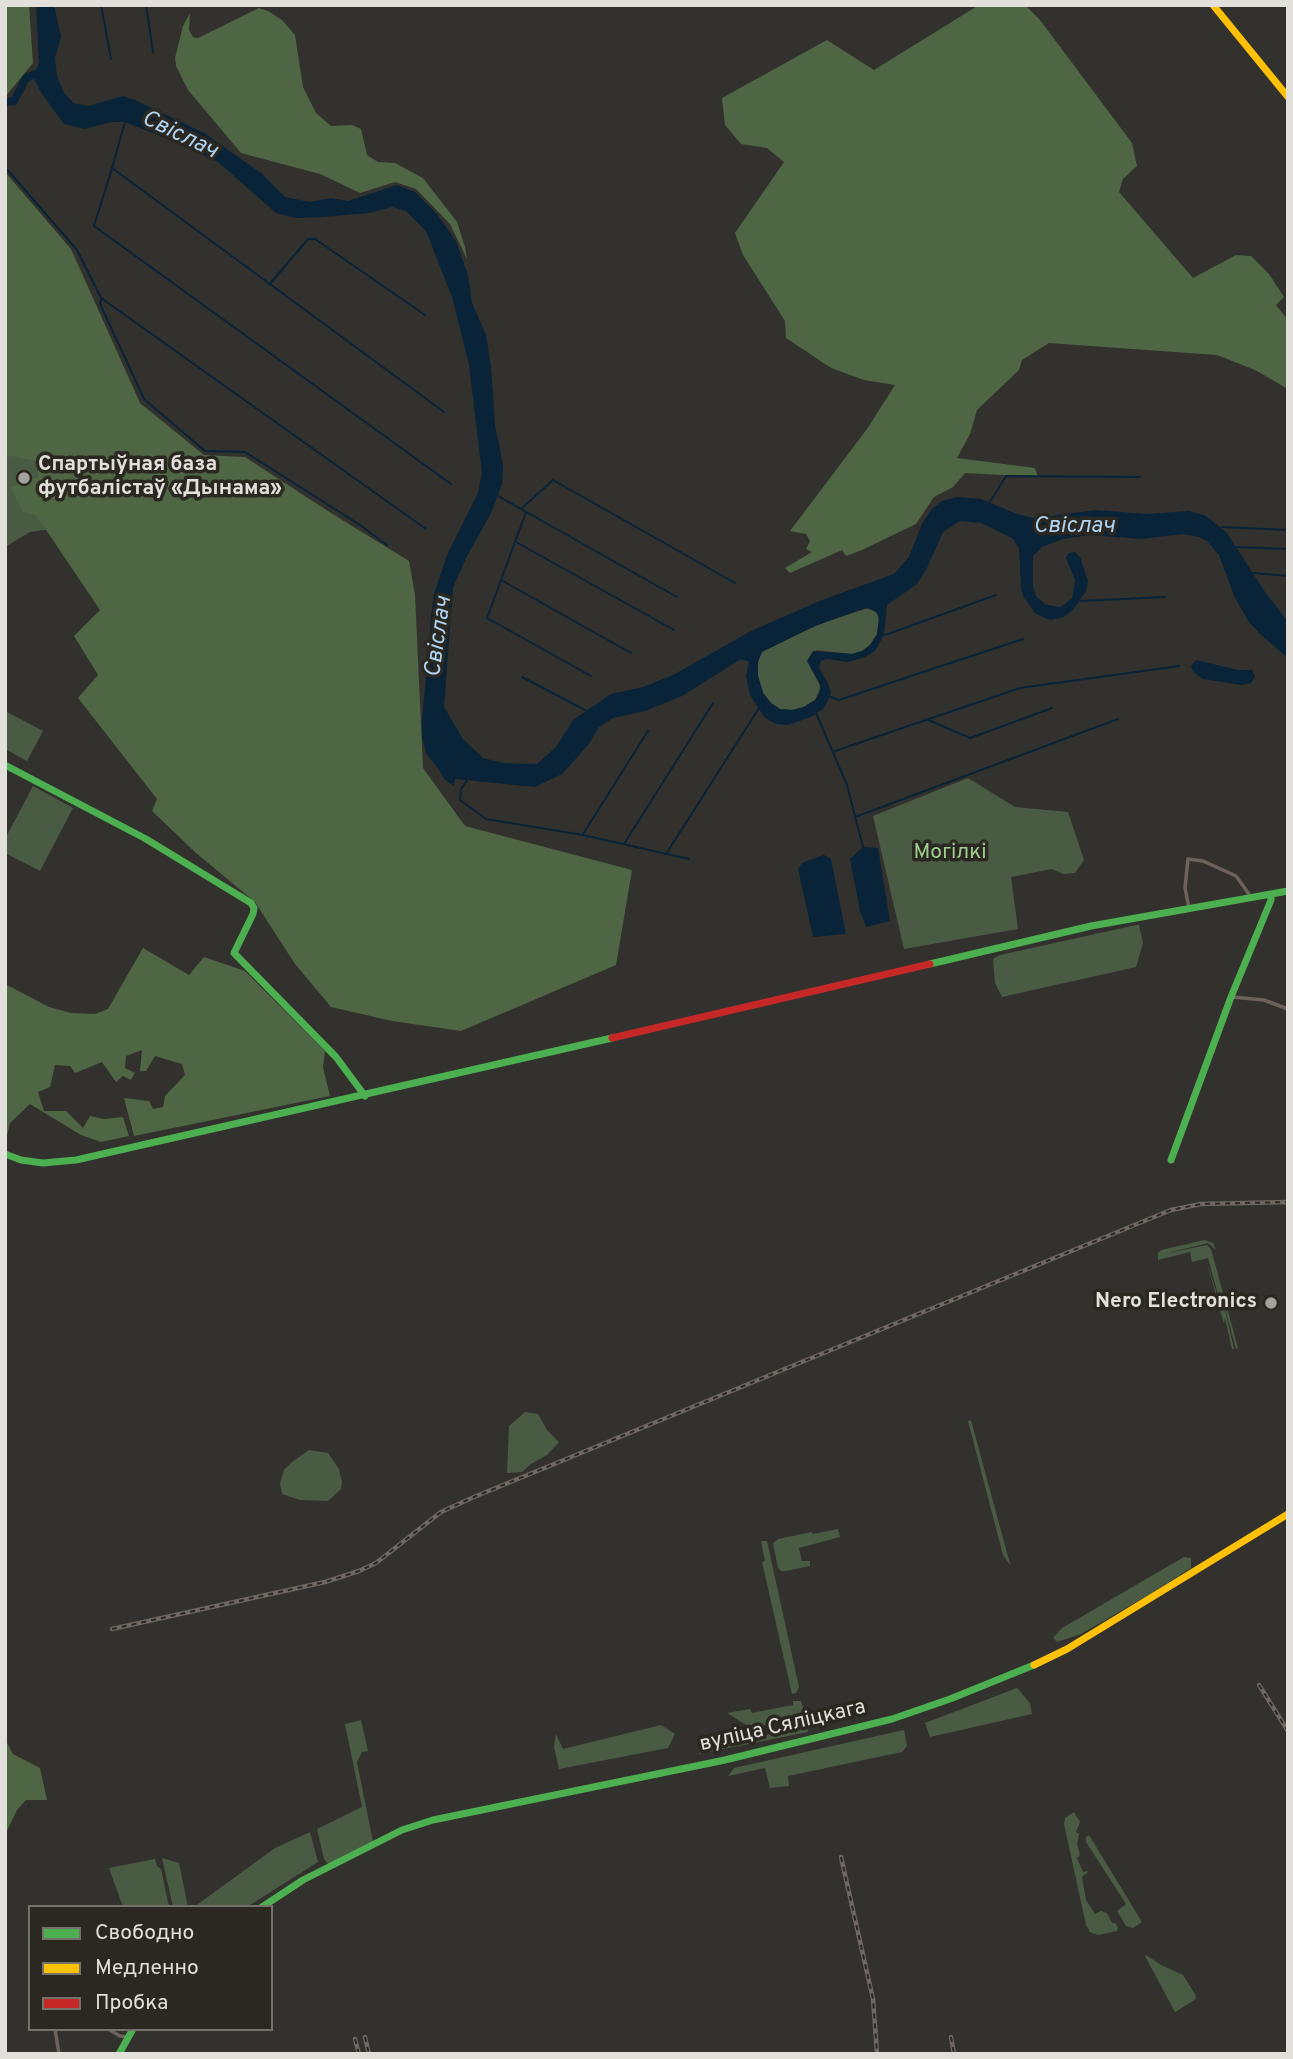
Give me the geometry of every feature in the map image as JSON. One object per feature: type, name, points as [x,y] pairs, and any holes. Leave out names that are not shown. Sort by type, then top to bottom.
[{"type":"main road","points":[[1213,5],[1288,97]]},
{"type":"main road","points":[[5,765],[146,839],[251,903],[253,914],[234,953],[335,1057],[365,1096]]},
{"type":"main road","points":[[5,1154],[32,1162],[67,1162],[210,1132],[827,987],[1139,917],[1288,891]]},
{"type":"main road","points":[[1171,1160],[1231,997],[1271,900],[1271,894]]},
{"type":"main road","name":"вуліца Сяліцкага","points":[[265,1905],[303,1880],[376,1843],[433,1820],[725,1760],[892,1719],[960,1695],[1067,1649],[1288,1514]]},
{"type":"main road","points":[[119,2054],[130,2033]]},
{"type":"street","points":[[1189,908],[1185,888],[1188,859],[1203,860],[1236,876],[1251,897]]},
{"type":"street","points":[[1231,997],[1264,1000],[1288,1010]]},
{"type":"street","points":[[55,2031],[59,2054]]},
{"type":"street","points":[[111,2031],[120,2036],[130,2033]]},
{"type":"green space","points":[[5,5],[29,5],[33,63],[5,97]]},
{"type":"green space","points":[[979,5],[1025,5],[1040,20],[1132,143],[1137,166],[1123,179],[1119,192],[1193,278],[1236,255],[1251,256],[1269,274],[1284,297],[1276,305],[1288,320],[1288,389],[1255,370],[1217,355],[1049,343],[1022,360],[1019,370],[977,410],[970,434],[957,458],[1035,468],[1038,477],[965,473],[953,487],[934,497],[916,524],[862,550],[846,556],[842,550],[790,573],[785,568],[812,552],[806,549],[810,541],[806,534],[790,531],[867,429],[895,385],[864,380],[831,368],[786,338],[785,321],[743,255],[735,233],[784,162],[767,148],[741,144],[725,125],[722,98],[827,40],[874,70]]},
{"type":"green space","points":[[259,8],[282,20],[295,35],[303,87],[316,113],[331,126],[352,125],[361,129],[367,155],[378,162],[395,163],[423,178],[457,222],[467,259],[450,224],[416,189],[395,182],[360,193],[320,174],[241,153],[188,90],[175,58],[183,26],[190,13],[189,30],[193,37],[198,38]]},
{"type":"green space","points":[[5,172],[71,249],[140,403],[204,455],[245,457],[409,561],[415,595],[423,768],[465,826],[632,870],[616,965],[461,1031],[392,1021],[331,1007],[295,964],[255,902],[196,853],[152,811],[157,799],[78,698],[98,675],[74,636],[100,610],[36,515],[23,512],[10,487],[38,477],[37,461],[5,455]]},
{"type":"green space","name":"Спартыўная база футбалістаў «Дынама»","points":[[5,413],[28,435],[41,468],[51,529],[30,532],[5,547]]},
{"type":"green space","points":[[869,608],[878,614],[879,624],[877,634],[870,645],[852,654],[816,650],[820,688],[815,700],[792,710],[780,709],[771,703],[763,693],[758,676],[758,659],[764,649],[832,619]]},
{"type":"green space","points":[[5,711],[43,731],[27,761],[5,749]]},
{"type":"green space","name":"Могілкі","points":[[968,778],[1015,807],[1068,812],[1084,860],[1075,873],[1063,874],[1052,869],[1011,877],[1018,929],[904,949],[873,816]]},
{"type":"green space","points":[[33,786],[73,808],[40,871],[5,853],[5,839]]},
{"type":"green space","points":[[1139,925],[1143,943],[1136,967],[1002,997],[995,983],[993,959],[1000,955]]},
{"type":"green space","points":[[143,948],[189,975],[204,957],[245,971],[325,1051],[323,1067],[330,1096],[134,1136],[124,1098],[149,1101],[153,1109],[163,1107],[165,1096],[185,1075],[182,1064],[155,1056],[146,1071],[140,1071],[142,1050],[126,1056],[125,1068],[135,1073],[131,1080],[123,1076],[116,1082],[102,1062],[75,1073],[70,1066],[55,1065],[50,1087],[38,1092],[44,1111],[66,1111],[83,1128],[90,1116],[104,1119],[123,1117],[129,1136],[101,1142],[81,1135],[30,1104],[10,1123],[5,1144],[5,984],[49,1007],[71,1013],[95,1014],[108,1009]]},
{"type":"green space","points":[[1205,1240],[1213,1243],[1216,1250],[1208,1243],[1164,1254],[1207,1245],[1211,1249],[1238,1348],[1236,1349],[1222,1297],[1234,1349],[1225,1318],[1224,1324],[1206,1259],[1224,1317],[1208,1258],[1192,1262],[1190,1252],[1158,1260],[1161,1250]]},
{"type":"green space","points":[[525,1412],[538,1414],[547,1430],[559,1442],[547,1455],[522,1472],[507,1473],[509,1426]]},
{"type":"green space","points":[[971,1420],[1011,1566],[1003,1555],[968,1421]]},
{"type":"green space","points":[[309,1450],[328,1453],[339,1469],[341,1489],[328,1501],[300,1500],[282,1494],[280,1483],[284,1470]]},
{"type":"green space","points":[[838,1529],[840,1537],[799,1548],[802,1561],[810,1561],[810,1566],[786,1571],[778,1568],[773,1543],[778,1539]]},
{"type":"green space","points":[[761,1541],[767,1541],[799,1687],[796,1693],[792,1694],[762,1562],[765,1561]]},
{"type":"green space","points":[[1184,1557],[1191,1558],[1191,1568],[1150,1594],[1081,1634],[1057,1642],[1053,1638],[1062,1628]]},
{"type":"green space","points":[[1017,1688],[1030,1703],[1032,1714],[930,1737],[925,1723]]},
{"type":"green space","points":[[793,1701],[801,1701],[804,1710],[793,1720],[751,1728],[727,1713],[750,1709],[752,1713],[793,1705]]},
{"type":"green space","points":[[802,1718],[807,1720],[808,1732],[699,1754],[704,1746],[705,1748],[793,1729]]},
{"type":"green space","points":[[361,1720],[368,1751],[362,1752],[357,1762],[373,1842],[328,1864],[324,1859],[317,1829],[362,1807],[345,1724]]},
{"type":"green space","points":[[661,1725],[675,1734],[668,1748],[559,1769],[554,1747],[556,1734],[563,1749]]},
{"type":"green space","points":[[904,1730],[907,1746],[902,1752],[788,1776],[789,1786],[770,1788],[765,1768],[728,1776],[734,1768]]},
{"type":"green space","points":[[5,1739],[13,1754],[40,1768],[47,1800],[26,1800],[17,1810],[5,1835]]},
{"type":"green space","points":[[1074,1812],[1080,1822],[1076,1832],[1079,1834],[1077,1844],[1080,1855],[1077,1858],[1083,1872],[1089,1871],[1082,1877],[1086,1900],[1095,1914],[1101,1911],[1107,1913],[1112,1923],[1118,1927],[1117,1931],[1098,1935],[1090,1932],[1086,1925],[1064,1824],[1065,1818]]},
{"type":"green space","points":[[310,1832],[318,1862],[250,1905],[197,1905],[275,1848]]},
{"type":"green space","points":[[1089,1835],[1142,1922],[1133,1928],[1126,1926],[1117,1911],[1126,1904],[1086,1842]]},
{"type":"green space","points":[[162,1858],[179,1863],[188,1905],[173,1905]]},
{"type":"green space","points":[[155,1859],[161,1869],[169,1905],[122,1905],[109,1868]]},
{"type":"green space","points":[[1146,1955],[1183,1975],[1196,1999],[1175,2012]]},
{"type":"water","name":"Свіслач","points":[[36,5],[54,5],[61,37],[55,58],[57,76],[64,93],[74,103],[88,106],[123,96],[135,100],[204,133],[261,173],[285,197],[310,202],[331,198],[348,201],[397,185],[415,192],[437,214],[456,241],[468,275],[472,303],[486,335],[495,425],[503,465],[502,484],[491,513],[453,588],[444,707],[463,739],[483,758],[503,763],[537,764],[556,747],[573,720],[611,694],[643,687],[673,675],[751,631],[822,600],[894,574],[909,557],[922,524],[931,510],[942,501],[957,497],[981,499],[1034,518],[1096,510],[1147,514],[1189,511],[1206,516],[1227,533],[1288,622],[1288,658],[1249,622],[1235,598],[1219,555],[1207,541],[1199,537],[1183,534],[1141,539],[1089,535],[1063,539],[1042,547],[1033,556],[1033,587],[1036,596],[1046,605],[1061,607],[1072,598],[1075,580],[1066,558],[1069,553],[1075,552],[1080,557],[1088,581],[1086,591],[1073,610],[1064,617],[1050,620],[1036,614],[1024,598],[1019,548],[1012,538],[981,523],[960,521],[943,532],[917,584],[887,605],[884,635],[875,651],[848,662],[826,659],[821,661],[819,668],[831,694],[824,708],[811,717],[788,725],[776,724],[765,718],[750,695],[746,676],[749,662],[741,659],[682,696],[645,711],[613,718],[599,727],[589,744],[562,774],[535,787],[455,779],[454,786],[444,779],[426,753],[422,737],[431,645],[430,626],[434,594],[447,555],[478,493],[482,473],[469,365],[452,297],[426,231],[406,211],[392,207],[369,213],[323,217],[296,218],[276,213],[218,162],[170,140],[125,122],[111,122],[85,129],[64,124],[33,77],[39,63]],"holes":[[[866,608],[875,611],[879,617],[877,634],[862,651],[852,654],[813,651],[807,661],[820,685],[820,692],[815,700],[792,710],[780,709],[771,703],[763,693],[758,676],[758,662],[762,652],[815,626]]]},
{"type":"water","points":[[1196,660],[1238,670],[1252,670],[1255,677],[1251,683],[1241,685],[1203,679],[1193,672],[1191,666]]},
{"type":"water","points":[[863,847],[878,848],[890,921],[866,927],[860,911],[850,859]]},
{"type":"water","points":[[824,855],[831,859],[846,934],[813,937],[798,869],[802,863]]},
{"type":"waterway","points":[[101,5],[111,59]]},
{"type":"waterway","points":[[146,5],[153,52]]},
{"type":"waterway","points":[[5,102],[14,101],[26,78],[43,71]]},
{"type":"waterway","points":[[125,122],[112,168],[444,412]]},
{"type":"waterway","points":[[5,167],[77,250],[101,298],[426,529]]},
{"type":"waterway","points":[[112,168],[94,226],[451,484]]},
{"type":"waterway","points":[[269,285],[308,239],[315,239],[425,315]]},
{"type":"waterway","points":[[101,300],[100,304],[144,399],[205,451],[245,452],[387,545]]},
{"type":"waterway","points":[[990,502],[1006,476],[1140,477]]},
{"type":"waterway","points":[[521,509],[553,480],[735,583]]},
{"type":"waterway","points":[[498,496],[677,597]]},
{"type":"waterway","points":[[526,512],[487,618],[591,676]]},
{"type":"waterway","points":[[1222,527],[1288,530]]},
{"type":"waterway","points":[[516,542],[674,630]]},
{"type":"waterway","points":[[1237,547],[1288,549]]},
{"type":"waterway","points":[[1253,573],[1288,576]]},
{"type":"waterway","points":[[501,580],[631,653]]},
{"type":"waterway","points":[[885,635],[996,595]]},
{"type":"waterway","points":[[1081,601],[1165,597]]},
{"type":"waterway","points":[[831,697],[839,700],[1023,639]]},
{"type":"waterway","points":[[832,752],[1020,688],[1179,666]]},
{"type":"waterway","points":[[522,677],[585,710]]},
{"type":"waterway","points":[[624,844],[713,703]]},
{"type":"waterway","points":[[666,854],[759,708]]},
{"type":"waterway","points":[[926,719],[970,738],[1052,708]]},
{"type":"waterway","points":[[816,713],[847,785],[863,847]]},
{"type":"waterway","points":[[855,817],[1118,719]]},
{"type":"waterway","points":[[583,834],[648,731]]},
{"type":"waterway","points":[[467,780],[461,789],[460,800],[486,819],[583,835],[689,859]]},
{"type":"railway","points":[[112,1629],[325,1582],[359,1571],[376,1563],[441,1512],[474,1497],[1171,1210],[1201,1204],[1288,1202]]},
{"type":"railway","points":[[1259,1685],[1288,1731]]},
{"type":"railway","points":[[841,1857],[873,1999],[877,2053]]},
{"type":"railway","points":[[365,2037],[369,2054]]},
{"type":"railway","points":[[951,2037],[954,2054]]},
{"type":"railway","points":[[355,2039],[359,2054]]},
{"type":"traffic: fast","points":[[5,765],[146,839],[251,903],[253,914],[234,953],[336,1057],[365,1096]]},
{"type":"traffic: fast","points":[[930,964],[1091,926],[1288,891]]},
{"type":"traffic: fast","points":[[1171,1160],[1231,997],[1271,900],[1271,894]]},
{"type":"traffic: fast","points":[[5,1154],[21,1160],[43,1163],[76,1160],[612,1038]]},
{"type":"traffic: fast","points":[[265,1905],[303,1880],[402,1830],[433,1820],[725,1760],[892,1719],[1034,1665]]},
{"type":"traffic: fast","points":[[119,2054],[132,2031]]},
{"type":"traffic: slow","points":[[1213,5],[1288,97]]},
{"type":"traffic: slow","points":[[1034,1665],[1067,1649],[1288,1514]]},
{"type":"traffic: jam","points":[[612,1038],[930,964]]},
{"type":"place","name":"Спартыўная база футбалістаў «Дынама»","points":[[24,478]]},
{"type":"place","name":"Nero Electronics","points":[[1271,1303]]}]
